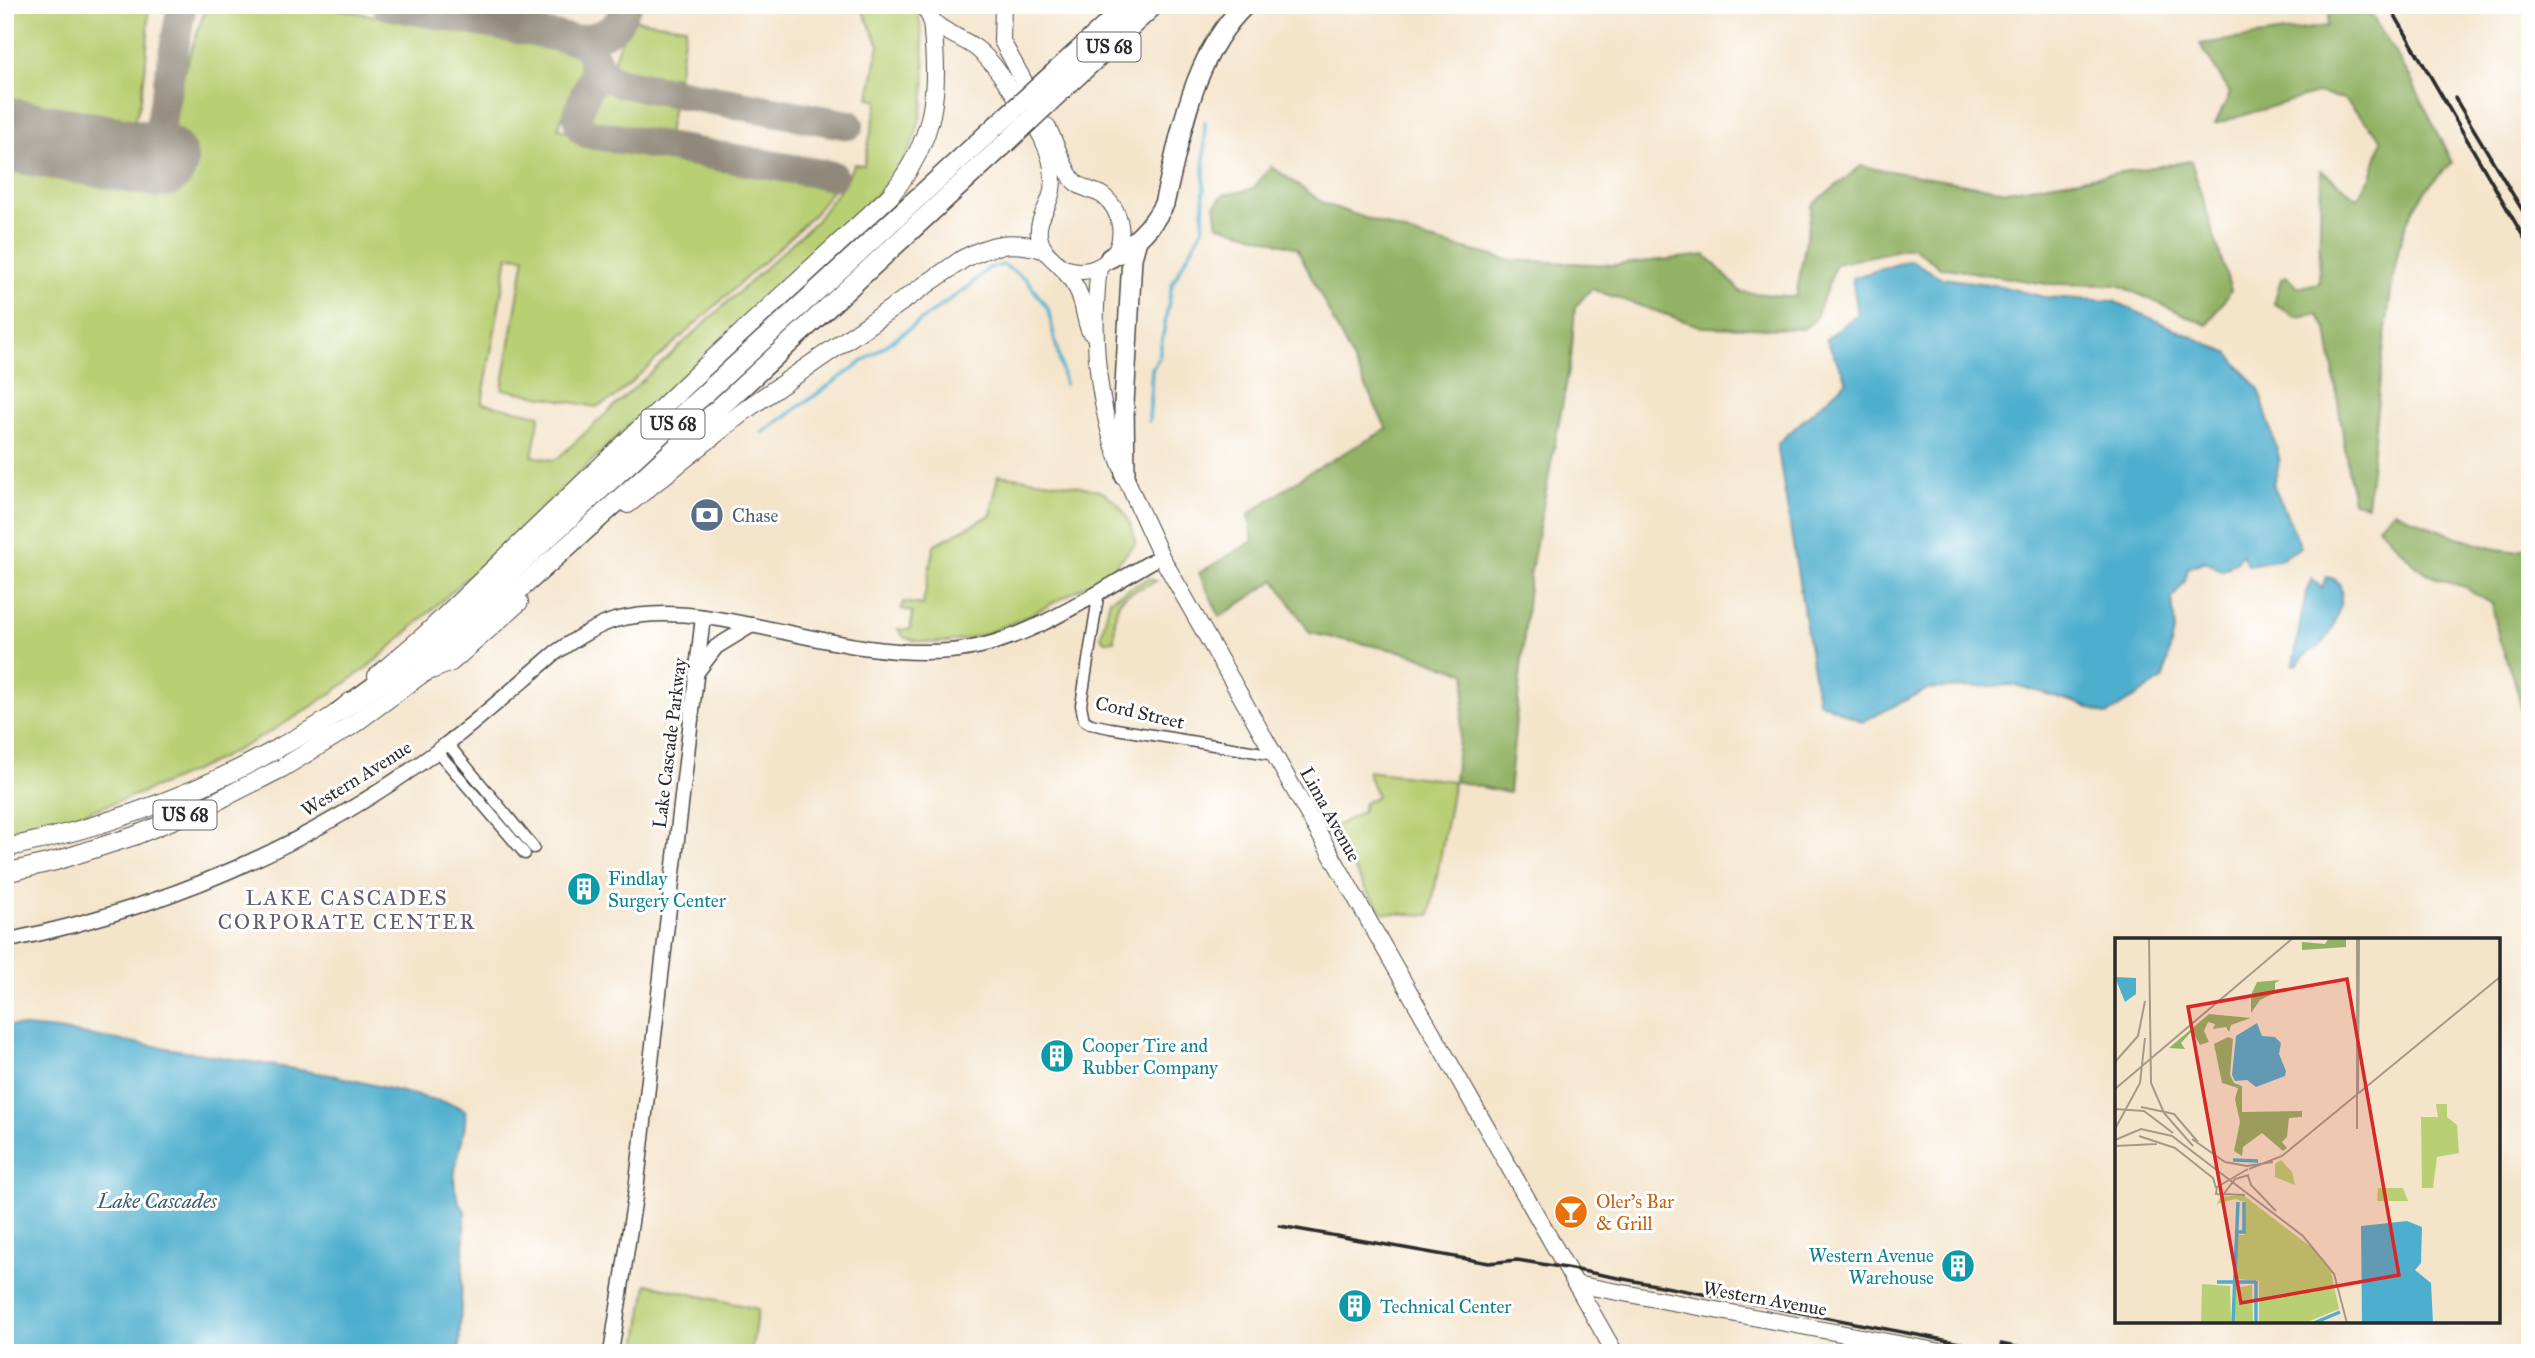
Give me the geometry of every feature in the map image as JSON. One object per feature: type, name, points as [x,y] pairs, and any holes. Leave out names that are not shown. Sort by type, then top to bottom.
[{"type":"highway","name":"US 68","points":[[1059,81],[1128,5]]},
{"type":"highway","name":"US 68","points":[[5,848],[106,823],[173,799],[265,756],[339,712],[405,664],[466,613],[1059,81],[1154,5]]},
{"type":"highway","points":[[1104,263],[1137,240],[1156,221],[1164,204],[1198,77],[1214,44],[1245,5]]},
{"type":"highway","points":[[339,712],[391,662],[426,634],[699,372],[890,196],[918,153],[929,128],[934,106],[936,82],[928,13]]},
{"type":"highway","name":"US 68","points":[[5,873],[56,861],[134,836],[229,796],[329,741],[423,673],[576,538],[1002,133]]},
{"type":"highway","points":[[1125,476],[1124,404],[1132,258],[1137,240]]},
{"type":"highway","points":[[423,673],[451,662],[640,494],[719,430],[963,259],[982,249],[1004,243],[1043,249]]},
{"type":"main road","name":"Lima Avenue","points":[[1003,5],[1003,41],[1036,102],[1074,183],[1102,196],[1112,205],[1119,218],[1119,239],[1104,263],[1095,300],[1096,348],[1107,421],[1125,476],[1161,556],[1615,1353]]},
{"type":"main road","points":[[928,13],[943,30],[978,49],[995,66],[1043,138],[1051,165],[1052,190],[1039,223],[1039,236],[1050,260],[1073,271],[1086,271],[1104,263]]},
{"type":"main road","points":[[1061,267],[1078,291],[1087,327],[1096,348]]},
{"type":"main road","name":"Western Avenue","points":[[1575,1284],[1947,1353]]},
{"type":"street","points":[[703,617],[896,651],[952,651],[1021,633],[1161,556]]},
{"type":"street","name":"Cord Street","points":[[1100,591],[1081,705],[1084,720],[1091,724],[1275,755]]},
{"type":"street","name":"Western Avenue","points":[[5,942],[108,917],[215,879],[333,819],[442,747],[555,653],[597,627],[638,615],[663,613],[703,617]]},
{"type":"street","name":"Lake Cascade Parkway","points":[[611,1353],[636,1190],[703,617]]},
{"type":"street","points":[[696,673],[716,647],[752,625]]},
{"type":"street","points":[[442,747],[530,851]]},
{"type":"green space","points":[[5,5],[148,5],[143,85],[136,115],[130,125],[112,131],[5,112]]},
{"type":"green space","points":[[211,5],[315,5],[576,52],[580,69],[578,79],[558,128],[587,142],[825,185],[831,191],[815,213],[793,235],[614,398],[596,407],[502,389],[525,257],[508,256],[482,403],[540,415],[532,456],[553,460],[815,222],[845,182],[854,164],[864,165],[878,100],[869,98],[879,45],[860,5],[917,5],[924,52],[924,96],[914,138],[892,180],[498,549],[373,662],[282,725],[194,771],[101,807],[5,835],[5,162],[161,190],[178,90],[203,15]]},
{"type":"green space","points":[[2330,5],[2365,5],[2409,75],[2452,163],[2433,181],[2418,202],[2409,218],[2398,250],[2367,505],[2353,502],[2327,329],[2317,314],[2295,317],[2274,303],[2281,279],[2286,276],[2299,287],[2319,283],[2321,170],[2357,198],[2371,177],[2382,139],[2344,99],[2317,93],[2215,124],[2230,93],[2200,44],[2327,26]]},
{"type":"green space","points":[[636,20],[686,27],[678,78],[671,76],[669,84],[620,74],[615,68],[614,60],[618,48]]},
{"type":"green space","points":[[609,88],[674,99],[667,140],[588,125],[594,104]]},
{"type":"green space","points":[[2191,161],[2231,290],[2207,325],[2118,285],[2046,284],[1940,267],[1912,247],[1836,264],[1815,320],[1803,329],[1702,327],[1591,289],[1575,307],[1571,359],[1530,575],[1509,793],[1454,781],[1467,674],[1408,653],[1310,633],[1275,580],[1220,617],[1199,573],[1253,541],[1249,514],[1308,473],[1387,429],[1297,248],[1218,225],[1215,205],[1223,195],[1253,189],[1271,166],[1325,204],[1426,239],[1508,260],[1613,265],[1706,255],[1741,292],[1796,297],[1812,205],[1861,166],[2006,191]]},
{"type":"green space","points":[[998,475],[1070,485],[1106,494],[1126,516],[1135,544],[1101,577],[1005,626],[952,642],[927,642],[904,637],[898,629],[910,630],[913,612],[901,609],[903,602],[923,605],[934,545],[991,515]]},
{"type":"green space","points":[[2394,511],[2488,547],[2515,551],[2530,545],[2530,743],[2516,686],[2499,639],[2492,604],[2465,587],[2440,580],[2418,568],[2378,526]]},
{"type":"green space","points":[[1149,578],[1156,581],[1120,600],[1114,641],[1105,641],[1101,637],[1110,599]]},
{"type":"green space","points":[[1367,771],[1454,781],[1430,915],[1384,913],[1367,892],[1334,833],[1334,827],[1362,812],[1364,803],[1377,796]]},
{"type":"green space","points":[[647,1284],[758,1309],[751,1353],[636,1353]]},
{"type":"water","points":[[1911,260],[1942,278],[1996,285],[2044,297],[2113,301],[2228,353],[2259,389],[2280,461],[2273,484],[2301,547],[2279,560],[2247,565],[2242,553],[2236,562],[2222,571],[2206,561],[2188,568],[2185,581],[2172,599],[2175,628],[2163,679],[2107,715],[2071,701],[2015,685],[1928,689],[1862,722],[1818,701],[1777,444],[1847,381],[1826,339],[1858,314],[1852,278]]},
{"type":"water","points":[[2326,577],[2334,579],[2340,585],[2339,607],[2334,624],[2323,643],[2298,664],[2293,665],[2308,588],[2312,578],[2322,589]]},
{"type":"water","name":"Lake Cascades","points":[[5,1025],[58,1030],[336,1076],[452,1104],[465,1110],[463,1136],[455,1173],[458,1198],[465,1211],[459,1353],[5,1353]]},
{"type":"waterway","points":[[1149,421],[1152,369],[1159,357],[1172,284],[1203,228],[1205,122]]},
{"type":"waterway","points":[[762,433],[968,287],[989,268],[1004,265],[1027,280],[1048,309],[1065,384]]},
{"type":"taxiway","points":[[154,160],[182,5]]},
{"type":"taxiway","points":[[387,5],[576,40],[590,49],[604,73],[621,83],[849,125]]},
{"type":"taxiway","points":[[576,40],[610,30],[619,21],[627,5]]},
{"type":"taxiway","points":[[596,61],[579,109],[580,126],[586,133],[833,176]]},
{"type":"runway","points":[[5,134],[161,161]]},
{"type":"railway","points":[[2389,5],[2530,248]]},
{"type":"railway","points":[[2455,98],[2530,223]]},
{"type":"railway","points":[[1280,1226],[1489,1263],[1517,1260],[1566,1268],[2012,1353]]},
{"type":"railway","points":[[2001,1344],[2045,1353]]},
{"type":"place","name":"Chase","points":[[707,515]]},
{"type":"place","name":"Findlay Surgery Center","points":[[584,889]]},
{"type":"place","name":"Cooper Tire and Rubber Company","points":[[1057,1056]]},
{"type":"place","name":"Oler's Bar & Grill","points":[[1571,1212]]},
{"type":"place","name":"Western Avenue Warehouse","points":[[1958,1266]]},
{"type":"place","name":"Technical Center","points":[[1355,1306]]},
{"type":"district","name":"LAKE CASCADES CORPORATE CENTER","points":[[347,910]]}]
